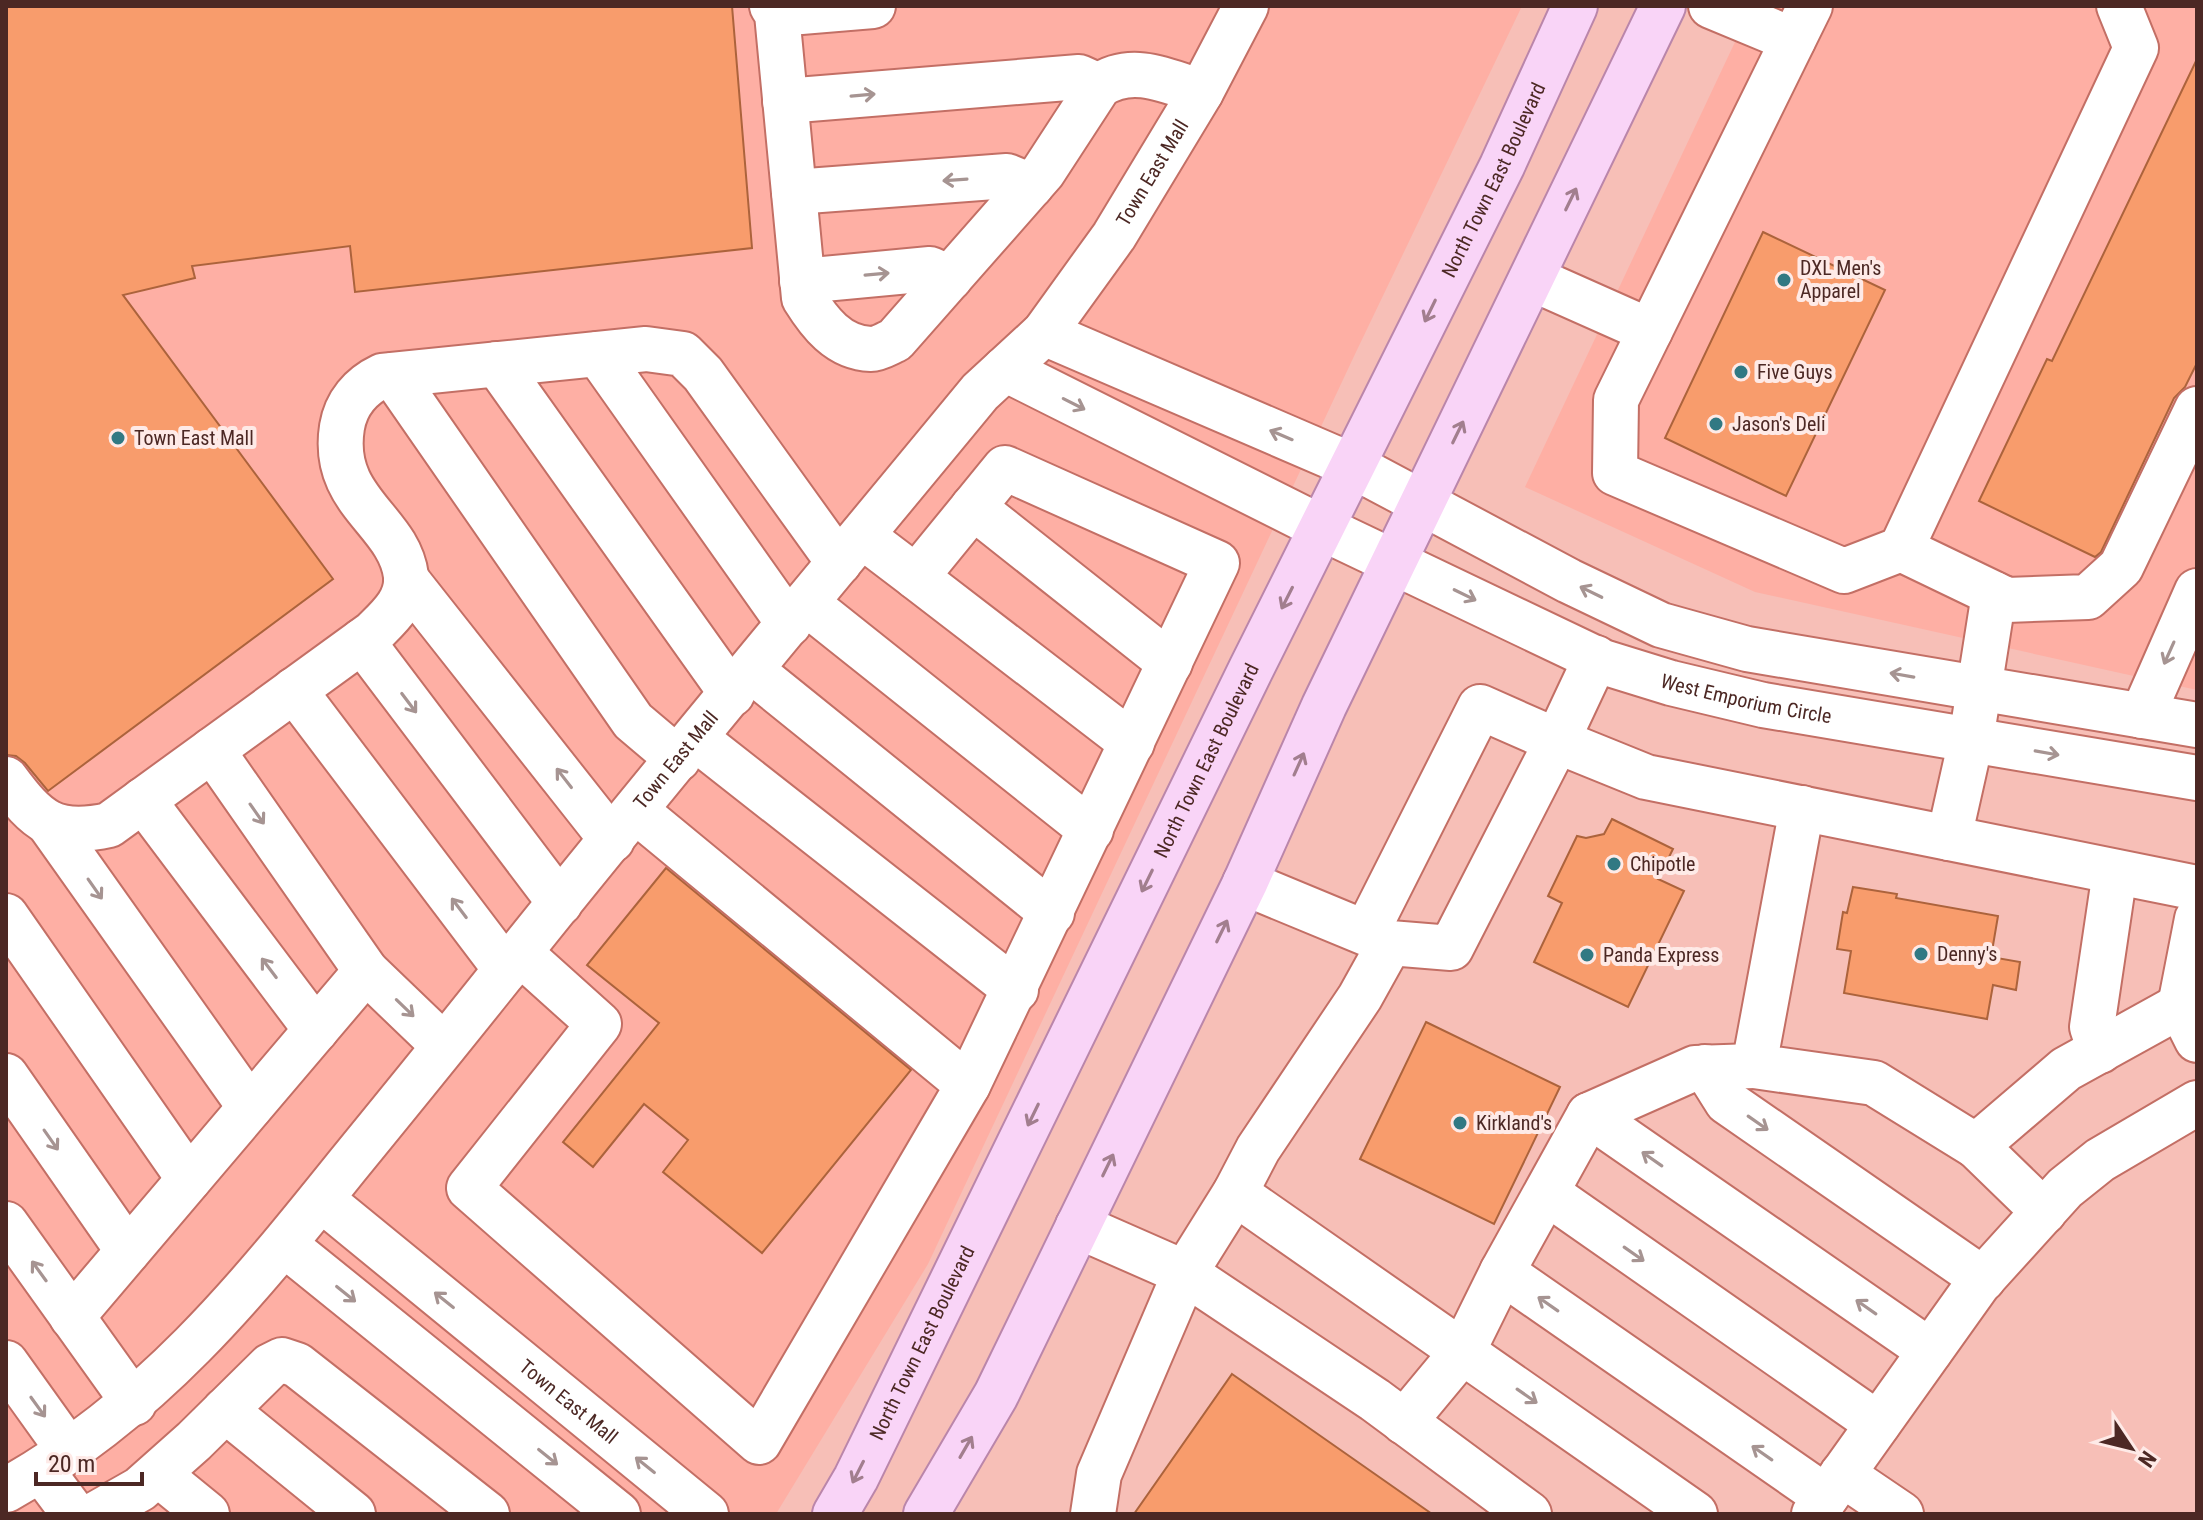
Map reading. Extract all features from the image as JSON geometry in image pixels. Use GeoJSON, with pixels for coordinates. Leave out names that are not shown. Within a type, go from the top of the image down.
{"type":"FeatureCollection","features":[{"type":"Feature","properties":{"kind":"main road","name":"North Town East Boulevard"},"geometry":{"type":"LineString","coordinates":[[835,1514],[856,1478],[1502,166],[1575,6]]}},
{"type":"Feature","properties":{"kind":"main road"},"geometry":{"type":"LineString","coordinates":[[926,1514],[996,1395],[1245,883],[1324,706],[1663,6]]}},
{"type":"Feature","properties":{"kind":"street"},"geometry":{"type":"LineString","coordinates":[[873,6],[774,10],[804,298],[821,325],[848,344],[874,349],[895,340],[1031,186],[1099,86],[1109,79],[1145,74],[1201,92]]}},
{"type":"Feature","properties":{"kind":"street","name":"Town East Mall"},"geometry":{"type":"LineString","coordinates":[[39,1470],[134,1403],[199,1339],[285,1245],[560,903],[980,392],[1044,333],[1114,236],[1201,92],[1246,6]]}},
{"type":"Feature","properties":{"kind":"street"},"geometry":{"type":"LineString","coordinates":[[1711,6],[1802,23],[1616,400],[1615,473],[1844,571],[1901,549],[2136,48],[2119,6]]}},
{"type":"Feature","properties":{"kind":"street"},"geometry":{"type":"LineString","coordinates":[[785,101],[1079,77],[1099,86]]}},
{"type":"Feature","properties":{"kind":"street"},"geometry":{"type":"LineString","coordinates":[[794,192],[1007,176],[1031,186]]}},
{"type":"Feature","properties":{"kind":"street"},"geometry":{"type":"LineString","coordinates":[[802,281],[930,269],[950,278]]}},
{"type":"Feature","properties":{"kind":"street"},"geometry":{"type":"LineString","coordinates":[[1533,279],[1650,331]]}},
{"type":"Feature","properties":{"kind":"street"},"geometry":{"type":"LineString","coordinates":[[1044,333],[1353,466],[1569,581],[1661,625],[1747,649],[2197,725]]}},
{"type":"Feature","properties":{"kind":"street"},"geometry":{"type":"LineString","coordinates":[[968,1085],[624,825],[406,579],[395,547],[348,482],[340,443],[345,410],[366,383],[382,376],[646,349],[683,354],[851,549],[916,577],[1132,743]]}},
{"type":"Feature","properties":{"kind":"street"},"geometry":{"type":"LineString","coordinates":[[598,354],[797,614],[1091,830]]}},
{"type":"Feature","properties":{"kind":"street"},"geometry":{"type":"LineString","coordinates":[[497,364],[741,682],[1052,913]]}},
{"type":"Feature","properties":{"kind":"street","name":"West Emporium Circle"},"geometry":{"type":"LineString","coordinates":[[1005,369],[1322,528],[1596,658],[1671,683],[1763,705],[2197,778]]}},
{"type":"Feature","properties":{"kind":"street"},"geometry":{"type":"LineString","coordinates":[[393,375],[633,721],[687,749],[1016,990]]}},
{"type":"Feature","properties":{"kind":"street"},"geometry":{"type":"LineString","coordinates":[[1901,549],[2007,600],[2088,597],[2121,567],[2197,409]]}},
{"type":"Feature","properties":{"kind":"street"},"geometry":{"type":"LineString","coordinates":[[294,690],[513,961],[599,1024],[469,1188],[759,1442],[968,1085],[1016,990],[1217,563],[1005,468],[916,577]]}},
{"type":"Feature","properties":{"kind":"street"},"geometry":{"type":"LineString","coordinates":[[973,507],[1170,663]]}},
{"type":"Feature","properties":{"kind":"street"},"geometry":{"type":"LineString","coordinates":[[50,825],[88,830],[109,825],[362,641],[397,609],[406,579]]}},
{"type":"Feature","properties":{"kind":"street"},"geometry":{"type":"LineString","coordinates":[[2142,716],[2197,591]]}},
{"type":"Feature","properties":{"kind":"street"},"geometry":{"type":"LineString","coordinates":[[1949,838],[1971,740],[1994,594]]}},
{"type":"Feature","properties":{"kind":"street"},"geometry":{"type":"LineString","coordinates":[[362,641],[560,903]]}},
{"type":"Feature","properties":{"kind":"street"},"geometry":{"type":"LineString","coordinates":[[1245,883],[1378,938],[1451,948],[1596,658]]}},
{"type":"Feature","properties":{"kind":"street"},"geometry":{"type":"LineString","coordinates":[[1093,1514],[1099,1474],[1185,1273],[1235,1193],[1258,1149],[1360,997],[1378,938],[1480,707],[1646,777],[2197,888]]}},
{"type":"Feature","properties":{"kind":"street"},"geometry":{"type":"LineString","coordinates":[[212,750],[366,971],[444,1046]]}},
{"type":"Feature","properties":{"kind":"street"},"geometry":{"type":"LineString","coordinates":[[6,779],[21,800],[50,825],[250,1107]]}},
{"type":"Feature","properties":{"kind":"street"},"geometry":{"type":"LineString","coordinates":[[143,800],[316,1030]]}},
{"type":"Feature","properties":{"kind":"street"},"geometry":{"type":"LineString","coordinates":[[1754,1066],[1802,808]]}},
{"type":"Feature","properties":{"kind":"street"},"geometry":{"type":"LineString","coordinates":[[2100,1051],[2092,1027],[2115,872]]}},
{"type":"Feature","properties":{"kind":"street"},"geometry":{"type":"LineString","coordinates":[[6,916],[189,1179]]}},
{"type":"Feature","properties":{"kind":"street"},"geometry":{"type":"LineString","coordinates":[[1976,1146],[2066,1069],[2100,1051],[2188,1023],[2197,919]]}},
{"type":"Feature","properties":{"kind":"street"},"geometry":{"type":"LineString","coordinates":[[72,1317],[366,971]]}},
{"type":"Feature","properties":{"kind":"street"},"geometry":{"type":"LineString","coordinates":[[1404,1422],[1463,1351],[1502,1272],[1589,1115],[1695,1068],[1754,1066],[1874,1083],[1976,1146],[2044,1212]]}},
{"type":"Feature","properties":{"kind":"street"},"geometry":{"type":"LineString","coordinates":[[1705,1067],[1727,1102],[1983,1279]]}},
{"type":"Feature","properties":{"kind":"street"},"geometry":{"type":"LineString","coordinates":[[6,1076],[128,1251]]}},
{"type":"Feature","properties":{"kind":"street"},"geometry":{"type":"LineString","coordinates":[[1827,1495],[1983,1279],[2065,1188],[2100,1160],[2197,1103]]}},
{"type":"Feature","properties":{"kind":"street"},"geometry":{"type":"LineString","coordinates":[[1589,1115],[1930,1351]]}},
{"type":"Feature","properties":{"kind":"street"},"geometry":{"type":"LineString","coordinates":[[1235,1193],[1695,1514]]}},
{"type":"Feature","properties":{"kind":"street"},"geometry":{"type":"LineString","coordinates":[[1547,1193],[1878,1424]]}},
{"type":"Feature","properties":{"kind":"street","name":"Town East Mall"},"geometry":{"type":"LineString","coordinates":[[321,1199],[706,1514]]}},
{"type":"Feature","properties":{"kind":"street"},"geometry":{"type":"LineString","coordinates":[[6,1224],[134,1403]]}},
{"type":"Feature","properties":{"kind":"street"},"geometry":{"type":"LineString","coordinates":[[1078,1226],[1185,1273],[1404,1422],[1529,1514]]}},
{"type":"Feature","properties":{"kind":"street"},"geometry":{"type":"LineString","coordinates":[[285,1245],[618,1514]]}},
{"type":"Feature","properties":{"kind":"street"},"geometry":{"type":"LineString","coordinates":[[1502,1272],[1827,1495],[1901,1514]]}},
{"type":"Feature","properties":{"kind":"street"},"geometry":{"type":"LineString","coordinates":[[96,1514],[140,1489],[270,1366],[282,1360],[297,1365],[487,1514]]}},
{"type":"Feature","properties":{"kind":"street"},"geometry":{"type":"LineString","coordinates":[[6,1363],[39,1470],[74,1514]]}},
{"type":"Feature","properties":{"kind":"street"},"geometry":{"type":"LineString","coordinates":[[225,1410],[353,1514]]}},
{"type":"Feature","properties":{"kind":"street"},"geometry":{"type":"LineString","coordinates":[[158,1474],[207,1514]]}},
{"type":"Feature","properties":{"kind":"shaded area"},"geometry":{"type":"Polygon","coordinates":[[[6,6],[1522,6],[928,1264],[776,1514],[6,1514],[6,6]]]}},
{"type":"Feature","properties":{"kind":"shaded area"},"geometry":{"type":"Polygon","coordinates":[[[1752,6],[2197,6],[2197,690],[1755,592],[1525,487],[1752,6]]]}},
{"type":"Feature","properties":{"kind":"building","name":"Town East Mall"},"geometry":{"type":"Polygon","coordinates":[[[6,6],[732,6],[752,248],[355,292],[350,246],[192,266],[195,278],[123,295],[333,579],[48,791],[25,763],[16,756],[6,755],[6,6]]]}},
{"type":"Feature","properties":{"kind":"building"},"geometry":{"type":"Polygon","coordinates":[[[2197,59],[2197,363],[2185,387],[2174,398],[2101,552],[2095,557],[1979,501],[2047,359],[2052,361],[2197,59]]]}},
{"type":"Feature","properties":{"kind":"building"},"geometry":{"type":"Polygon","coordinates":[[[1763,232],[1885,290],[1786,496],[1665,438],[1763,232]]]}},
{"type":"Feature","properties":{"kind":"building"},"geometry":{"type":"Polygon","coordinates":[[[1612,819],[1673,849],[1658,879],[1684,891],[1628,1007],[1534,962],[1562,903],[1548,896],[1577,836],[1586,838],[1604,834],[1612,819]]]}},
{"type":"Feature","properties":{"kind":"building"},"geometry":{"type":"Polygon","coordinates":[[[666,868],[911,1070],[762,1253],[663,1172],[688,1140],[644,1104],[593,1167],[563,1142],[659,1023],[587,965],[666,868]]]}},
{"type":"Feature","properties":{"kind":"building","name":"Denny's"},"geometry":{"type":"Polygon","coordinates":[[[1853,887],[1998,916],[1991,957],[2020,962],[2016,990],[1993,985],[1987,1019],[1844,993],[1851,951],[1837,949],[1843,912],[1847,913],[1853,887]]]}},
{"type":"Feature","properties":{"kind":"building","name":"Kirkland's"},"geometry":{"type":"Polygon","coordinates":[[[1426,1022],[1560,1087],[1494,1224],[1360,1159],[1426,1022]]]}},
{"type":"Feature","properties":{"kind":"building"},"geometry":{"type":"Polygon","coordinates":[[[1232,1374],[1432,1514],[1134,1514],[1232,1374]]]}},
{"type":"Feature","properties":{"kind":"place","name":"DXL Men's Apparel"},"geometry":{"type":"Point","coordinates":[1784,280]}},
{"type":"Feature","properties":{"kind":"place","name":"Five Guys"},"geometry":{"type":"Point","coordinates":[1741,372]}},
{"type":"Feature","properties":{"kind":"place","name":"Jason's Deli"},"geometry":{"type":"Point","coordinates":[1716,424]}},
{"type":"Feature","properties":{"kind":"place","name":"Town East Mall"},"geometry":{"type":"Point","coordinates":[118,438]}},
{"type":"Feature","properties":{"kind":"place","name":"Chipotle"},"geometry":{"type":"Point","coordinates":[1614,864]}},
{"type":"Feature","properties":{"kind":"place","name":"Denny's"},"geometry":{"type":"Point","coordinates":[1921,954]}},
{"type":"Feature","properties":{"kind":"place","name":"Panda Express"},"geometry":{"type":"Point","coordinates":[1587,955]}},
{"type":"Feature","properties":{"kind":"place","name":"Kirkland's"},"geometry":{"type":"Point","coordinates":[1460,1123]}}]}
